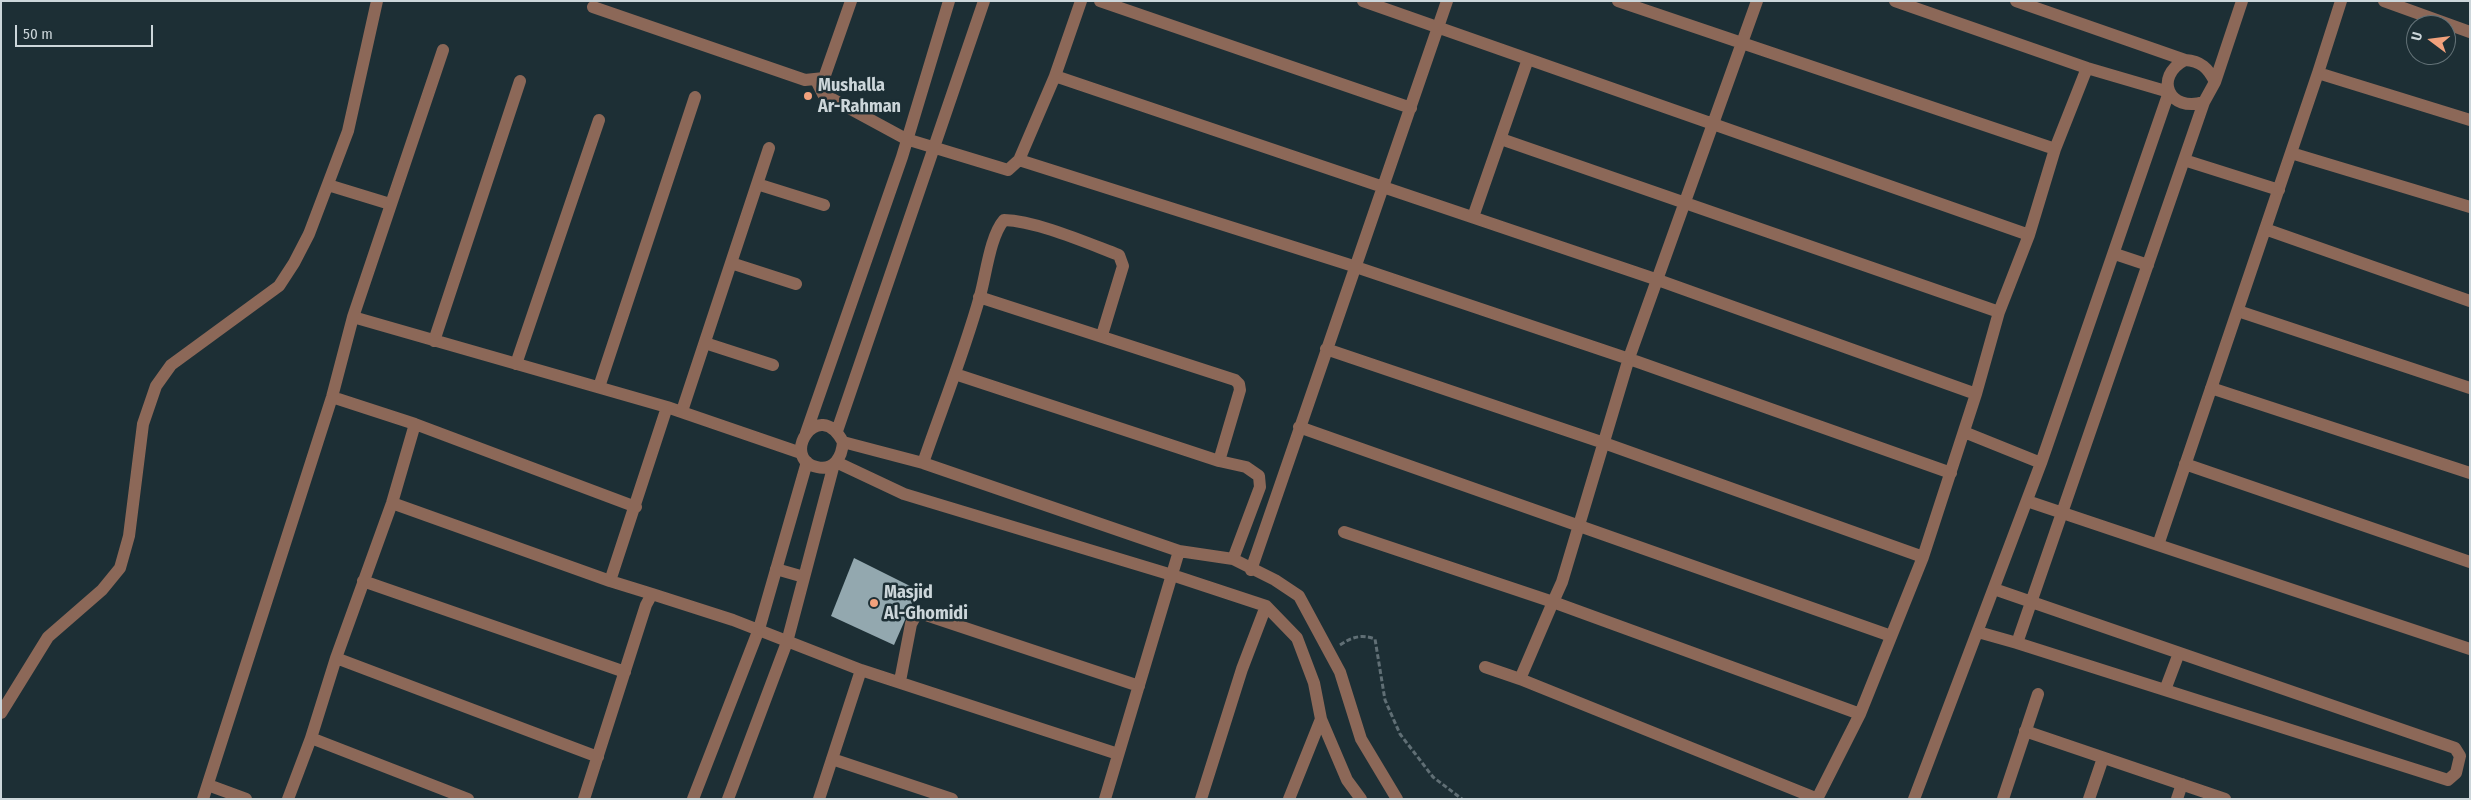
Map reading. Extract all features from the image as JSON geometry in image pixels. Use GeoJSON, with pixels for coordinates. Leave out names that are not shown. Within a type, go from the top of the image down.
{"type":"FeatureCollection","features":[{"type":"Feature","properties":{"kind":"street"},"geometry":{"type":"LineString","coordinates":[[1,713],[48,637],[102,590],[120,568],[129,536],[143,424],[156,386],[171,365],[279,286],[309,234],[348,131],[378,1]]}},
{"type":"Feature","properties":{"kind":"street"},"geometry":{"type":"LineString","coordinates":[[693,799],[759,629],[804,457],[801,442],[806,433],[902,157],[906,138],[949,1]]}},
{"type":"Feature","properties":{"kind":"street"},"geometry":{"type":"LineString","coordinates":[[728,799],[787,642],[835,463],[842,453],[840,436],[984,1]]}},
{"type":"Feature","properties":{"kind":"street"},"geometry":{"type":"LineString","coordinates":[[816,80],[823,94],[906,138],[1008,170],[1019,160],[1055,76],[1082,1]]}},
{"type":"Feature","properties":{"kind":"street"},"geometry":{"type":"LineString","coordinates":[[1100,1],[1411,108]]}},
{"type":"Feature","properties":{"kind":"street"},"geometry":{"type":"LineString","coordinates":[[1363,1],[2030,235]]}},
{"type":"Feature","properties":{"kind":"street"},"geometry":{"type":"LineString","coordinates":[[1251,570],[1269,523],[1299,427],[1447,1]]}},
{"type":"Feature","properties":{"kind":"street"},"geometry":{"type":"LineString","coordinates":[[1618,1],[2055,149]]}},
{"type":"Feature","properties":{"kind":"street"},"geometry":{"type":"LineString","coordinates":[[1520,678],[1562,582],[1629,358],[1686,204],[1712,124],[1743,44],[1757,1]]}},
{"type":"Feature","properties":{"kind":"street"},"geometry":{"type":"LineString","coordinates":[[1895,1],[2087,68],[2169,92],[2180,103],[2187,105],[2204,102]]}},
{"type":"Feature","properties":{"kind":"street"},"geometry":{"type":"LineString","coordinates":[[2016,1],[2185,60],[2200,62],[2206,67],[2215,82]]}},
{"type":"Feature","properties":{"kind":"street"},"geometry":{"type":"LineString","coordinates":[[2017,642],[2204,102],[2215,82],[2242,1]]}},
{"type":"Feature","properties":{"kind":"street"},"geometry":{"type":"LineString","coordinates":[[2158,545],[2342,1]]}},
{"type":"Feature","properties":{"kind":"street"},"geometry":{"type":"LineString","coordinates":[[2384,1],[2470,32]]}},
{"type":"Feature","properties":{"kind":"street"},"geometry":{"type":"LineString","coordinates":[[593,7],[805,80],[816,80],[824,78],[849,2]]}},
{"type":"Feature","properties":{"kind":"street"},"geometry":{"type":"LineString","coordinates":[[203,799],[332,397],[353,317],[443,50]]}},
{"type":"Feature","properties":{"kind":"street"},"geometry":{"type":"LineString","coordinates":[[1473,217],[1528,59]]}},
{"type":"Feature","properties":{"kind":"street"},"geometry":{"type":"LineString","coordinates":[[1914,799],[2027,501],[2115,254],[2169,92],[2167,84],[2172,69],[2185,60]]}},
{"type":"Feature","properties":{"kind":"street"},"geometry":{"type":"LineString","coordinates":[[1485,667],[1520,678],[1817,799],[1860,714],[1922,557],[1976,394],[1999,312],[2030,235],[2055,149],[2087,68]]}},
{"type":"Feature","properties":{"kind":"street"},"geometry":{"type":"LineString","coordinates":[[2318,73],[2470,120]]}},
{"type":"Feature","properties":{"kind":"street"},"geometry":{"type":"LineString","coordinates":[[1055,76],[1658,280],[1976,394]]}},
{"type":"Feature","properties":{"kind":"street"},"geometry":{"type":"LineString","coordinates":[[434,341],[520,81]]}},
{"type":"Feature","properties":{"kind":"street"},"geometry":{"type":"LineString","coordinates":[[599,387],[696,97]]}},
{"type":"Feature","properties":{"kind":"street"},"geometry":{"type":"LineString","coordinates":[[516,364],[599,120]]}},
{"type":"Feature","properties":{"kind":"street"},"geometry":{"type":"LineString","coordinates":[[1501,139],[1999,312]]}},
{"type":"Feature","properties":{"kind":"street"},"geometry":{"type":"LineString","coordinates":[[682,411],[769,148]]}},
{"type":"Feature","properties":{"kind":"street"},"geometry":{"type":"LineString","coordinates":[[2291,153],[2470,207]]}},
{"type":"Feature","properties":{"kind":"street"},"geometry":{"type":"LineString","coordinates":[[1019,160],[1356,267],[1629,358],[1951,473]]}},
{"type":"Feature","properties":{"kind":"street"},"geometry":{"type":"LineString","coordinates":[[2184,160],[2278,190]]}},
{"type":"Feature","properties":{"kind":"street"},"geometry":{"type":"LineString","coordinates":[[328,184],[390,204]]}},
{"type":"Feature","properties":{"kind":"street"},"geometry":{"type":"LineString","coordinates":[[757,184],[824,205]]}},
{"type":"Feature","properties":{"kind":"street"},"geometry":{"type":"LineString","coordinates":[[923,463],[980,297],[995,238],[1004,220],[1020,222],[1053,232],[1119,255],[1123,260],[1102,335]]}},
{"type":"Feature","properties":{"kind":"street"},"geometry":{"type":"LineString","coordinates":[[2265,229],[2470,301]]}},
{"type":"Feature","properties":{"kind":"street"},"geometry":{"type":"LineString","coordinates":[[2115,254],[2148,265]]}},
{"type":"Feature","properties":{"kind":"street"},"geometry":{"type":"LineString","coordinates":[[731,263],[796,284]]}},
{"type":"Feature","properties":{"kind":"street"},"geometry":{"type":"LineString","coordinates":[[980,297],[1102,335],[1141,351],[1235,380],[1239,384],[1240,390],[1219,461]]}},
{"type":"Feature","properties":{"kind":"street"},"geometry":{"type":"LineString","coordinates":[[2238,310],[2470,388]]}},
{"type":"Feature","properties":{"kind":"street"},"geometry":{"type":"LineString","coordinates":[[353,317],[682,411],[804,457],[815,467],[825,468],[835,463]]}},
{"type":"Feature","properties":{"kind":"street"},"geometry":{"type":"LineString","coordinates":[[705,343],[773,365]]}},
{"type":"Feature","properties":{"kind":"street"},"geometry":{"type":"LineString","coordinates":[[1326,349],[1604,443],[1922,557]]}},
{"type":"Feature","properties":{"kind":"street"},"geometry":{"type":"LineString","coordinates":[[955,374],[1219,461],[1246,467],[1259,476],[1261,481],[1233,559]]}},
{"type":"Feature","properties":{"kind":"street"},"geometry":{"type":"LineString","coordinates":[[2211,388],[2470,473]]}},
{"type":"Feature","properties":{"kind":"street"},"geometry":{"type":"LineString","coordinates":[[332,397],[415,424],[636,507]]}},
{"type":"Feature","properties":{"kind":"street"},"geometry":{"type":"LineString","coordinates":[[610,581],[636,507],[667,407]]}},
{"type":"Feature","properties":{"kind":"street"},"geometry":{"type":"LineString","coordinates":[[288,799],[311,738],[363,581],[392,503],[415,424]]}},
{"type":"Feature","properties":{"kind":"street"},"geometry":{"type":"LineString","coordinates":[[806,433],[815,426],[827,425],[840,436],[1180,551],[1233,559],[1251,570],[1275,580],[1299,596],[1340,672],[1361,739],[1397,799]]}},
{"type":"Feature","properties":{"kind":"street"},"geometry":{"type":"LineString","coordinates":[[1299,427],[1579,524],[1891,636]]}},
{"type":"Feature","properties":{"kind":"street"},"geometry":{"type":"LineString","coordinates":[[1964,432],[2041,463]]}},
{"type":"Feature","properties":{"kind":"street"},"geometry":{"type":"LineString","coordinates":[[835,463],[904,494],[1172,575],[1266,606],[1297,638],[1314,683],[1321,719],[1348,780],[1361,799]]}},
{"type":"Feature","properties":{"kind":"street"},"geometry":{"type":"LineString","coordinates":[[2185,464],[2470,562]]}},
{"type":"Feature","properties":{"kind":"street"},"geometry":{"type":"LineString","coordinates":[[2027,501],[2470,649]]}},
{"type":"Feature","properties":{"kind":"street"},"geometry":{"type":"LineString","coordinates":[[392,503],[610,581],[759,629],[787,642],[861,670],[900,681],[1118,754]]}},
{"type":"Feature","properties":{"kind":"street"},"geometry":{"type":"LineString","coordinates":[[1344,532],[1553,602],[1860,714]]}},
{"type":"Feature","properties":{"kind":"street"},"geometry":{"type":"LineString","coordinates":[[1105,799],[1180,551]]}},
{"type":"Feature","properties":{"kind":"street"},"geometry":{"type":"LineString","coordinates":[[776,569],[804,577]]}},
{"type":"Feature","properties":{"kind":"street"},"geometry":{"type":"LineString","coordinates":[[363,581],[625,672]]}},
{"type":"Feature","properties":{"kind":"street"},"geometry":{"type":"LineString","coordinates":[[1978,632],[2017,642],[2448,780],[2456,773],[2460,756],[2455,748],[1994,589]]}},
{"type":"Feature","properties":{"kind":"street"},"geometry":{"type":"LineString","coordinates":[[584,799],[646,604],[652,594]]}},
{"type":"Feature","properties":{"kind":"street"},"geometry":{"type":"LineString","coordinates":[[1201,799],[1242,669],[1266,606]]}},
{"type":"Feature","properties":{"kind":"street"},"geometry":{"type":"LineString","coordinates":[[900,681],[911,624],[916,615],[920,613],[1139,686]]}},
{"type":"Feature","properties":{"kind":"street"},"geometry":{"type":"LineString","coordinates":[[2165,690],[2179,653]]}},
{"type":"Feature","properties":{"kind":"street"},"geometry":{"type":"LineString","coordinates":[[336,658],[598,757]]}},
{"type":"Feature","properties":{"kind":"street"},"geometry":{"type":"LineString","coordinates":[[819,799],[861,670]]}},
{"type":"Feature","properties":{"kind":"street"},"geometry":{"type":"LineString","coordinates":[[2002,799],[2038,694]]}},
{"type":"Feature","properties":{"kind":"street"},"geometry":{"type":"LineString","coordinates":[[1289,799],[1321,719]]}},
{"type":"Feature","properties":{"kind":"street"},"geometry":{"type":"LineString","coordinates":[[2025,731],[2225,799]]}},
{"type":"Feature","properties":{"kind":"street"},"geometry":{"type":"LineString","coordinates":[[311,738],[468,799]]}},
{"type":"Feature","properties":{"kind":"street"},"geometry":{"type":"LineString","coordinates":[[2089,799],[2103,758]]}},
{"type":"Feature","properties":{"kind":"street"},"geometry":{"type":"LineString","coordinates":[[832,759],[952,799]]}},
{"type":"Feature","properties":{"kind":"street"},"geometry":{"type":"LineString","coordinates":[[208,784],[246,799]]}},
{"type":"Feature","properties":{"kind":"street"},"geometry":{"type":"LineString","coordinates":[[2178,799],[2182,784]]}},
{"type":"Feature","properties":{"kind":"street"},"geometry":{"type":"LineString","coordinates":[[1382,799],[1388,785]]}},
{"type":"Feature","properties":{"kind":"path"},"geometry":{"type":"LineString","coordinates":[[1329,652],[1351,638],[1367,636],[1375,639],[1385,700],[1400,734],[1433,777],[1462,799]]}},
{"type":"Feature","properties":{"kind":"building","name":"Masjid Al-Ghomidi"},"geometry":{"type":"Polygon","coordinates":[[[854,558],[918,590],[894,645],[831,616],[854,558]]]}},
{"type":"Feature","properties":{"kind":"place","name":"Mushalla Ar-Rahman"},"geometry":{"type":"Point","coordinates":[808,96]}},
{"type":"Feature","properties":{"kind":"place","name":"Masjid Al-Ghomidi"},"geometry":{"type":"Point","coordinates":[874,603]}}]}
